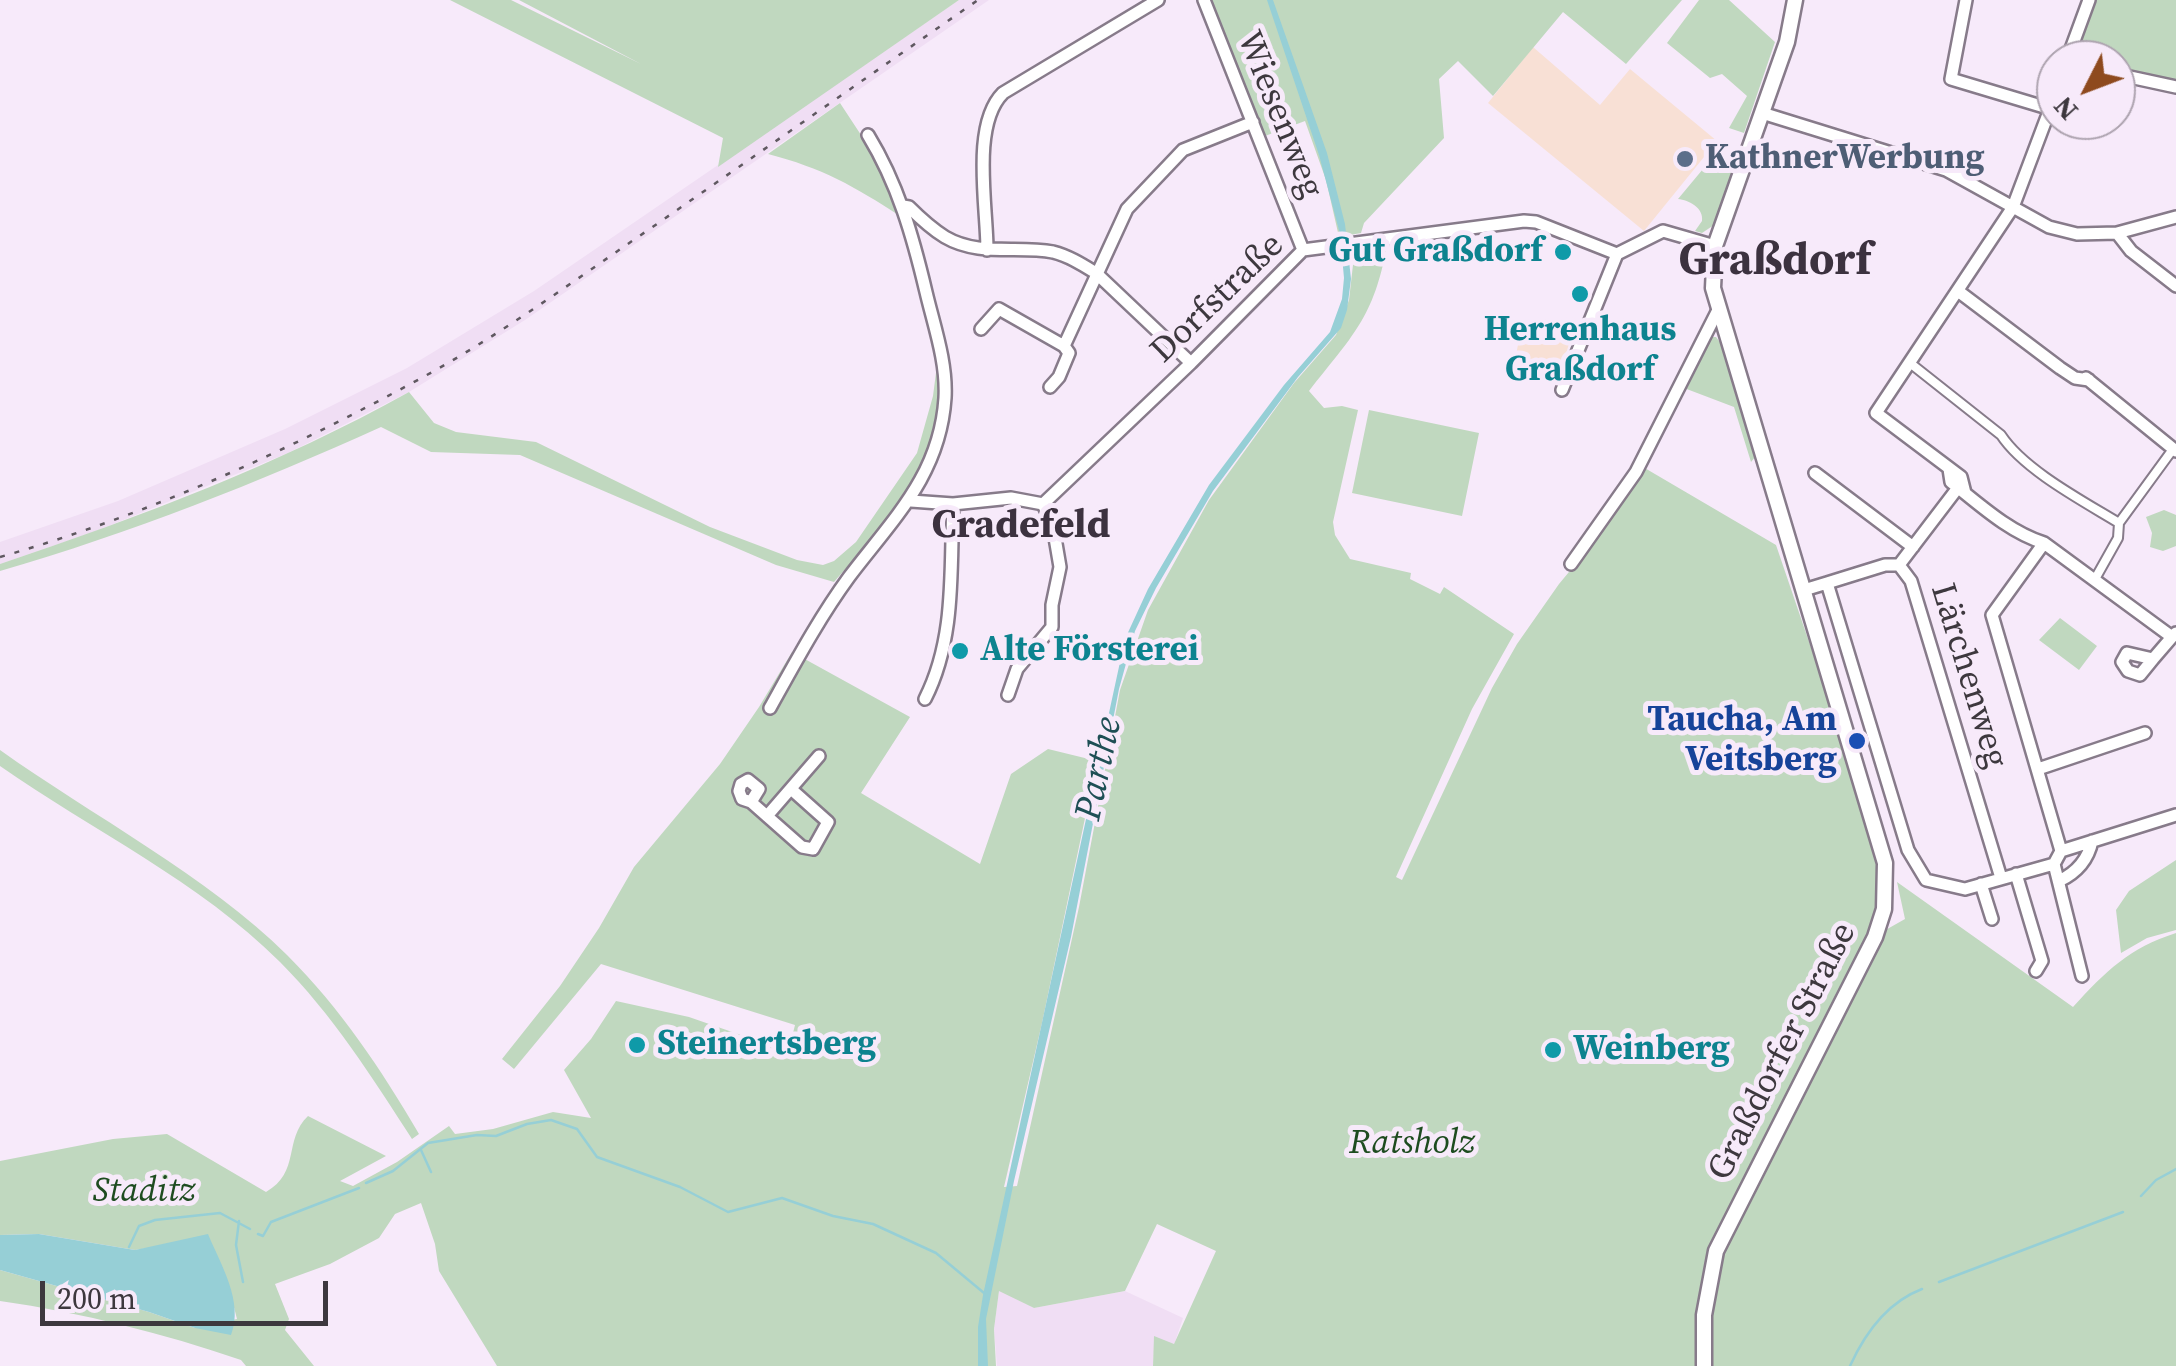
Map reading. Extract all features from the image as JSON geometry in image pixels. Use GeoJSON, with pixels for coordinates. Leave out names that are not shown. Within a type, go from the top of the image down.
{"type":"FeatureCollection","features":[{"type":"Feature","properties":{"kind":"street"},"geometry":{"type":"LineString","coordinates":[[987,250],[984,133],[995,102],[1003,93],[1158,0]]}},
{"type":"Feature","properties":{"kind":"street","name":"Wiesenweg"},"geometry":{"type":"LineString","coordinates":[[1204,0],[1303,250]]}},
{"type":"Feature","properties":{"kind":"street","name":"Graßdorfer Straße"},"geometry":{"type":"LineString","coordinates":[[1704,1366],[1704,1315],[1716,1251],[1876,937],[1884,909],[1886,863],[1713,288],[1714,246],[1787,42],[1795,0]]}},
{"type":"Feature","properties":{"kind":"street"},"geometry":{"type":"LineString","coordinates":[[1966,0],[1951,79],[2036,104]]}},
{"type":"Feature","properties":{"kind":"street"},"geometry":{"type":"LineString","coordinates":[[2077,40],[2089,0]]}},
{"type":"Feature","properties":{"kind":"street"},"geometry":{"type":"LineString","coordinates":[[2136,78],[2176,87]]}},
{"type":"Feature","properties":{"kind":"street"},"geometry":{"type":"LineString","coordinates":[[1762,113],[1946,170],[2049,227],[2077,234],[2116,233],[2176,217]]}},
{"type":"Feature","properties":{"kind":"street"},"geometry":{"type":"LineString","coordinates":[[1064,346],[1127,208],[1163,169],[1195,144],[1253,122]]}},
{"type":"Feature","properties":{"kind":"street"},"geometry":{"type":"LineString","coordinates":[[770,708],[832,602],[910,501],[928,467],[941,424],[945,396],[943,364],[902,206],[890,170],[868,135]]}},
{"type":"Feature","properties":{"kind":"street"},"geometry":{"type":"LineString","coordinates":[[2039,140],[2013,207],[1876,413],[2024,536],[2044,542],[2174,635],[2153,659]]}},
{"type":"Feature","properties":{"kind":"street"},"geometry":{"type":"LineString","coordinates":[[902,206],[909,207],[946,238],[987,250],[1054,252],[1096,273],[1191,363]]}},
{"type":"Feature","properties":{"kind":"street","name":"Dorfstraße"},"geometry":{"type":"LineString","coordinates":[[1043,504],[1303,250],[1536,222],[1617,254]]}},
{"type":"Feature","properties":{"kind":"street"},"geometry":{"type":"LineString","coordinates":[[1562,390],[1617,254],[1663,231],[1714,246]]}},
{"type":"Feature","properties":{"kind":"street"},"geometry":{"type":"LineString","coordinates":[[2116,233],[2131,251],[2176,286]]}},
{"type":"Feature","properties":{"kind":"street"},"geometry":{"type":"LineString","coordinates":[[1958,291],[2060,368],[2079,372],[2175,450],[2120,523],[2118,538],[2095,579]]}},
{"type":"Feature","properties":{"kind":"street"},"geometry":{"type":"LineString","coordinates":[[981,329],[998,309],[1064,346],[1069,353],[1050,387]]}},
{"type":"Feature","properties":{"kind":"street"},"geometry":{"type":"LineString","coordinates":[[1571,564],[1636,472],[1718,310]]}},
{"type":"Feature","properties":{"kind":"street"},"geometry":{"type":"LineString","coordinates":[[1910,363],[2001,435],[2010,449],[2120,523]]}},
{"type":"Feature","properties":{"kind":"street"},"geometry":{"type":"LineString","coordinates":[[1899,565],[1966,464]]}},
{"type":"Feature","properties":{"kind":"street"},"geometry":{"type":"LineString","coordinates":[[1816,473],[1913,547]]}},
{"type":"Feature","properties":{"kind":"street"},"geometry":{"type":"LineString","coordinates":[[910,501],[953,504],[1011,498],[1043,504],[1053,526],[1060,567],[1052,627],[1017,669],[1008,694]]}},
{"type":"Feature","properties":{"kind":"street"},"geometry":{"type":"LineString","coordinates":[[925,699],[948,637],[953,504]]}},
{"type":"Feature","properties":{"kind":"street"},"geometry":{"type":"LineString","coordinates":[[2044,542],[1992,615],[2061,850],[2054,864],[2082,976]]}},
{"type":"Feature","properties":{"kind":"street","name":"Lärchenweg"},"geometry":{"type":"LineString","coordinates":[[1826,584],[1885,565],[1899,565],[1910,580],[2001,878]]}},
{"type":"Feature","properties":{"kind":"street"},"geometry":{"type":"LineString","coordinates":[[1804,590],[1826,584],[1908,850],[1926,880],[1965,889],[2054,864]]}},
{"type":"Feature","properties":{"kind":"street"},"geometry":{"type":"LineString","coordinates":[[2038,769],[2146,734]]}},
{"type":"Feature","properties":{"kind":"street"},"geometry":{"type":"LineString","coordinates":[[768,816],[819,756]]}},
{"type":"Feature","properties":{"kind":"street"},"geometry":{"type":"LineString","coordinates":[[751,802],[802,846],[813,849],[828,822],[791,789]]}},
{"type":"Feature","properties":{"kind":"street"},"geometry":{"type":"LineString","coordinates":[[2061,850],[2176,815]]}},
{"type":"Feature","properties":{"kind":"street"},"geometry":{"type":"LineString","coordinates":[[2058,881],[2073,874],[2090,852],[2092,841]]}},
{"type":"Feature","properties":{"kind":"street"},"geometry":{"type":"LineString","coordinates":[[2016,874],[2042,961],[2036,971]]}},
{"type":"Feature","properties":{"kind":"street"},"geometry":{"type":"LineString","coordinates":[[1981,884],[1992,919]]}},
{"type":"Feature","properties":{"kind":"shaded area"},"geometry":{"type":"Polygon","coordinates":[[[959,0],[989,0],[525,320],[409,392],[288,453],[94,532],[0,564],[0,542],[118,501],[285,429],[407,368],[534,291],[959,0]]]}},
{"type":"Feature","properties":{"kind":"shaded area"},"geometry":{"type":"Polygon","coordinates":[[[1533,47],[1600,105],[1630,69],[1717,141],[1644,231],[1488,103],[1533,47]]]}},
{"type":"Feature","properties":{"kind":"shaded area"},"geometry":{"type":"Polygon","coordinates":[[[1520,334],[1569,344],[1558,379],[1513,371],[1520,334]]]}},
{"type":"Feature","properties":{"kind":"shaded area"},"geometry":{"type":"Polygon","coordinates":[[[999,1290],[1034,1308],[1125,1291],[1183,1318],[1174,1345],[1155,1337],[1153,1366],[997,1366],[994,1329],[999,1290]]]}},
{"type":"Feature","properties":{"kind":"green space"},"geometry":{"type":"Polygon","coordinates":[[[450,0],[511,0],[641,64],[519,0],[959,0],[718,167],[723,138],[450,0]]]}},
{"type":"Feature","properties":{"kind":"green space"},"geometry":{"type":"Polygon","coordinates":[[[1211,0],[1682,0],[1626,64],[1563,12],[1493,96],[1458,61],[1439,79],[1444,138],[1364,223],[1361,233],[1339,237],[1326,180],[1305,121],[1265,136],[1211,0]]]}},
{"type":"Feature","properties":{"kind":"green space"},"geometry":{"type":"Polygon","coordinates":[[[1699,0],[1729,0],[1775,42],[1744,133],[1729,128],[1747,96],[1722,74],[1710,78],[1667,43],[1699,0]]]}},
{"type":"Feature","properties":{"kind":"green space"},"geometry":{"type":"Polygon","coordinates":[[[2094,0],[2176,0],[2176,81],[2136,73],[2136,40],[2081,40],[2094,0]]]}},
{"type":"Feature","properties":{"kind":"green space"},"geometry":{"type":"Polygon","coordinates":[[[840,103],[886,173],[900,216],[837,179],[768,154],[840,103]]]}},
{"type":"Feature","properties":{"kind":"green space"},"geometry":{"type":"Polygon","coordinates":[[[1708,163],[1732,171],[1714,225],[1702,233],[1695,231],[1702,221],[1698,209],[1678,199],[1708,163]]]}},
{"type":"Feature","properties":{"kind":"green space"},"geometry":{"type":"Polygon","coordinates":[[[1387,245],[1368,309],[1309,391],[1324,408],[1342,406],[1358,410],[1333,522],[1335,535],[1350,559],[1411,573],[1410,579],[1440,594],[1444,587],[1514,634],[1472,709],[1396,877],[1402,880],[1492,688],[1517,644],[1603,531],[1643,467],[1776,545],[1854,774],[1877,850],[1881,887],[1873,931],[1789,1105],[1797,1109],[1882,932],[1905,919],[1897,882],[2073,1007],[2119,962],[2176,933],[2176,1366],[1153,1366],[1154,1336],[1174,1344],[1216,1251],[1157,1224],[1125,1291],[1034,1308],[999,1291],[994,1329],[996,1366],[497,1366],[439,1271],[435,1244],[421,1203],[395,1214],[379,1238],[330,1264],[275,1284],[289,1319],[285,1330],[314,1366],[246,1366],[241,1360],[152,1333],[0,1301],[0,1270],[195,1328],[237,1319],[228,1284],[168,1245],[135,1250],[39,1234],[0,1235],[0,1161],[113,1139],[167,1134],[266,1192],[284,1175],[300,1125],[308,1116],[386,1156],[340,1181],[353,1186],[449,1126],[455,1134],[493,1129],[553,1112],[591,1118],[564,1070],[616,1001],[689,1017],[761,1042],[792,1037],[795,1025],[601,964],[514,1069],[502,1059],[560,986],[634,867],[720,764],[792,652],[910,717],[861,793],[980,864],[1011,774],[1048,749],[1097,761],[1004,1187],[1017,1186],[1079,907],[1120,690],[1148,610],[1209,500],[1294,383],[1336,335],[1349,300],[1354,256],[1365,246],[1387,245]]]}},
{"type":"Feature","properties":{"kind":"green space"},"geometry":{"type":"Polygon","coordinates":[[[1709,337],[1716,337],[1722,345],[1756,456],[1751,462],[1734,407],[1684,388],[1709,337]]]}},
{"type":"Feature","properties":{"kind":"green space"},"geometry":{"type":"Polygon","coordinates":[[[938,357],[941,404],[925,459],[900,503],[834,582],[776,565],[520,455],[431,452],[381,427],[193,506],[0,571],[0,564],[260,466],[409,392],[434,423],[456,432],[536,442],[710,527],[797,560],[823,565],[834,561],[856,542],[917,453],[933,396],[938,357]]]}},
{"type":"Feature","properties":{"kind":"green space"},"geometry":{"type":"Polygon","coordinates":[[[1369,410],[1479,433],[1462,516],[1352,493],[1369,410]]]}},
{"type":"Feature","properties":{"kind":"green space"},"geometry":{"type":"Polygon","coordinates":[[[2164,510],[2176,515],[2176,546],[2163,551],[2150,547],[2152,533],[2146,517],[2164,510]]]}},
{"type":"Feature","properties":{"kind":"green space"},"geometry":{"type":"Polygon","coordinates":[[[2060,618],[2097,646],[2079,670],[2039,640],[2060,618]]]}},
{"type":"Feature","properties":{"kind":"green space"},"geometry":{"type":"Polygon","coordinates":[[[0,750],[186,873],[256,926],[307,976],[342,1018],[419,1134],[412,1139],[317,1003],[249,933],[180,882],[0,766],[0,750]]]}},
{"type":"Feature","properties":{"kind":"green space"},"geometry":{"type":"Polygon","coordinates":[[[2176,860],[2176,930],[2147,938],[2121,953],[2116,910],[2129,891],[2176,860]]]}},
{"type":"Feature","properties":{"kind":"water","name":"Parthe"},"geometry":{"type":"Polygon","coordinates":[[[1267,0],[1273,0],[1327,153],[1345,224],[1351,279],[1347,310],[1341,328],[1298,377],[1213,491],[1135,631],[1119,689],[1071,937],[986,1319],[988,1366],[978,1366],[983,1295],[1125,639],[1148,589],[1209,485],[1284,385],[1330,332],[1342,299],[1340,234],[1319,155],[1267,0]]]}},
{"type":"Feature","properties":{"kind":"water"},"geometry":{"type":"Polygon","coordinates":[[[39,1234],[135,1250],[208,1234],[233,1297],[231,1335],[195,1328],[0,1270],[0,1235],[39,1234]]]}},
{"type":"Feature","properties":{"kind":"waterway"},"geometry":{"type":"LineString","coordinates":[[366,1183],[393,1171],[428,1143],[496,1136],[551,1120],[577,1129],[597,1157],[680,1187],[728,1212],[782,1198],[833,1216],[873,1224],[936,1253],[984,1293]]}},
{"type":"Feature","properties":{"kind":"waterway"},"geometry":{"type":"LineString","coordinates":[[421,1150],[431,1172]]}},
{"type":"Feature","properties":{"kind":"waterway"},"geometry":{"type":"LineString","coordinates":[[2141,1196],[2156,1180],[2176,1169]]}},
{"type":"Feature","properties":{"kind":"waterway"},"geometry":{"type":"LineString","coordinates":[[258,1234],[263,1236],[271,1222],[359,1188]]}},
{"type":"Feature","properties":{"kind":"waterway"},"geometry":{"type":"LineString","coordinates":[[1939,1282],[2123,1212]]}},
{"type":"Feature","properties":{"kind":"waterway"},"geometry":{"type":"LineString","coordinates":[[129,1247],[139,1226],[155,1220],[220,1213],[250,1229]]}},
{"type":"Feature","properties":{"kind":"waterway"},"geometry":{"type":"LineString","coordinates":[[239,1221],[236,1245],[243,1282]]}},
{"type":"Feature","properties":{"kind":"waterway"},"geometry":{"type":"LineString","coordinates":[[1850,1366],[1879,1320],[1922,1289]]}},
{"type":"Feature","properties":{"kind":"railway"},"geometry":{"type":"LineString","coordinates":[[0,557],[164,501],[322,430],[425,376],[541,304],[978,0]]}},
{"type":"Feature","properties":{"kind":"place","name":"KathnerWerbung"},"geometry":{"type":"Point","coordinates":[1685,159]}},
{"type":"Feature","properties":{"kind":"place","name":"Gut Graßdorf"},"geometry":{"type":"Point","coordinates":[1563,252]}},
{"type":"Feature","properties":{"kind":"place","name":"Herrenhaus Graßdorf"},"geometry":{"type":"Point","coordinates":[1580,294]}},
{"type":"Feature","properties":{"kind":"place","name":"Alte Försterei"},"geometry":{"type":"Point","coordinates":[960,651]}},
{"type":"Feature","properties":{"kind":"place","name":"Taucha, Am Veitsberg"},"geometry":{"type":"Point","coordinates":[1857,741]}},
{"type":"Feature","properties":{"kind":"place","name":"Steinertsberg"},"geometry":{"type":"Point","coordinates":[637,1045]}},
{"type":"Feature","properties":{"kind":"place","name":"Weinberg"},"geometry":{"type":"Point","coordinates":[1553,1050]}},
{"type":"Feature","properties":{"kind":"district","name":"Graßdorf"},"geometry":{"type":"Point","coordinates":[1775,262]}},
{"type":"Feature","properties":{"kind":"district","name":"Cradefeld"},"geometry":{"type":"Point","coordinates":[1021,527]}},
{"type":"Feature","properties":{"kind":"park label","name":"Ratsholz"},"geometry":{"type":"Point","coordinates":[1412,1144]}},
{"type":"Feature","properties":{"kind":"park label","name":"Staditz"},"geometry":{"type":"Point","coordinates":[144,1192]}}]}
